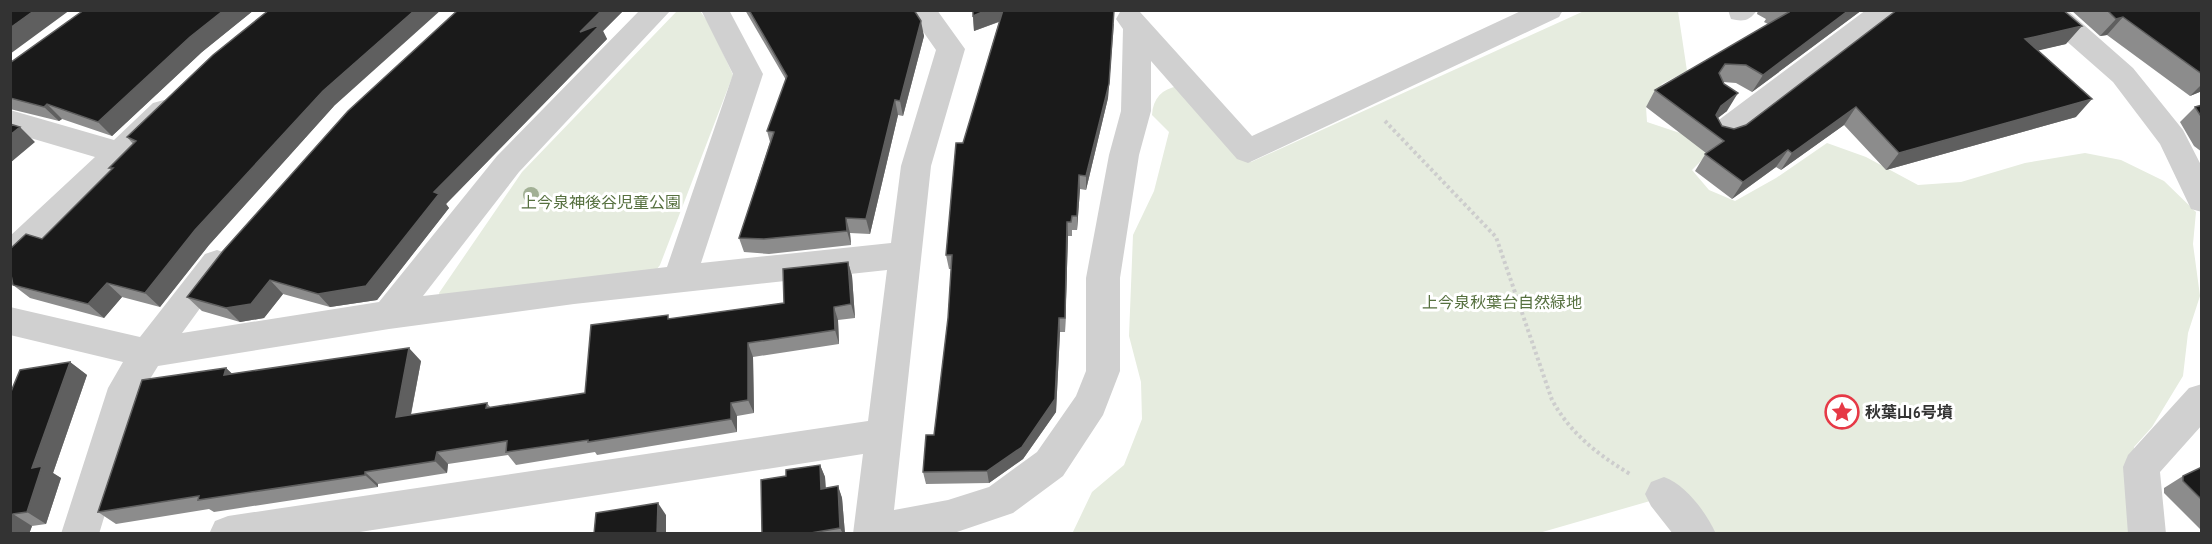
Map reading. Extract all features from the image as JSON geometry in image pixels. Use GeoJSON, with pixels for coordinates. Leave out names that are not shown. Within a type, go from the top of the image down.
{"type":"FeatureCollection","features":[{"type":"Feature","properties":{"kind":"street"},"geometry":{"type":"LineString","coordinates":[[389,315],[508,164],[657,10]]}},
{"type":"Feature","properties":{"kind":"street"},"geometry":{"type":"LineString","coordinates":[[679,279],[748,74],[716,10]]}},
{"type":"Feature","properties":{"kind":"street"},"geometry":{"type":"LineString","coordinates":[[922,10],[951,49],[916,166],[873,533],[948,517],[1000,501],[1050,464],[1090,404],[1103,371],[1103,278],[1124,155],[1136,111],[1130,19]]}},
{"type":"Feature","properties":{"kind":"street"},"geometry":{"type":"LineString","coordinates":[[1130,19],[1248,151],[1549,10]]}},
{"type":"Feature","properties":{"kind":"street"},"geometry":{"type":"LineString","coordinates":[[1724,133],[1886,10]]}},
{"type":"Feature","properties":{"kind":"street"},"geometry":{"type":"LineString","coordinates":[[2049,10],[2122,75],[2172,138],[2202,200]]}},
{"type":"Feature","properties":{"kind":"street"},"geometry":{"type":"LineString","coordinates":[[1726,92],[1754,111]]}},
{"type":"Feature","properties":{"kind":"street"},"geometry":{"type":"LineString","coordinates":[[10,256],[180,95]]}},
{"type":"Feature","properties":{"kind":"street"},"geometry":{"type":"LineString","coordinates":[[10,121],[120,153]]}},
{"type":"Feature","properties":{"kind":"street"},"geometry":{"type":"LineString","coordinates":[[80,534],[126,388],[147,353],[238,238]]}},
{"type":"Feature","properties":{"kind":"street"},"geometry":{"type":"LineString","coordinates":[[10,321],[147,353],[389,315],[679,279],[904,255]]}},
{"type":"Feature","properties":{"kind":"street"},"geometry":{"type":"LineString","coordinates":[[2147,534],[2141,467],[2202,399]]}},
{"type":"Feature","properties":{"kind":"street"},"geometry":{"type":"LineString","coordinates":[[228,534],[884,435]]}},
{"type":"Feature","properties":{"kind":"street"},"geometry":{"type":"LineString","coordinates":[[1664,494],[1697,534]]}},
{"type":"Feature","properties":{"kind":"path"},"geometry":{"type":"LineString","coordinates":[[1362,96],[1496,237],[1552,400],[1563,422],[1595,453],[1664,494]]}},
{"type":"Feature","properties":{"kind":"green space","name":"上今泉神後谷児童公園"},"geometry":{"type":"Polygon","coordinates":[[[677,11],[700,11],[710,25],[733,75],[660,265],[654,273],[442,302],[439,293],[522,172],[677,11]]]}},
{"type":"Feature","properties":{"kind":"green space","name":"上今泉秋葉台自然緑地"},"geometry":{"type":"Polygon","coordinates":[[[1584,11],[1678,11],[1687,71],[1662,84],[1646,107],[1647,122],[1686,135],[1710,152],[1692,170],[1709,190],[1735,201],[1776,178],[1827,143],[1866,157],[1918,185],[1961,182],[2025,163],[2085,153],[2121,160],[2164,181],[2196,212],[2193,244],[2200,296],[2188,333],[2183,376],[2152,427],[2134,447],[2131,505],[2136,533],[1712,533],[1657,499],[1539,533],[1072,534],[1092,492],[1124,465],[1142,419],[1141,382],[1129,336],[1133,235],[1154,191],[1169,132],[1152,115],[1159,95],[1167,89],[1178,86],[1251,162],[1584,11]]]}},
{"type":"Feature","properties":{"kind":"building"},"geometry":{"type":"Polygon","coordinates":[[[10,10],[35,10],[10,28],[10,10]]]}},
{"type":"Feature","properties":{"kind":"building"},"geometry":{"type":"Polygon","coordinates":[[[84,10],[224,10],[190,37],[98,122],[47,104],[44,107],[10,98],[10,63],[84,10]]]}},
{"type":"Feature","properties":{"kind":"building"},"geometry":{"type":"Polygon","coordinates":[[[269,10],[415,10],[323,91],[195,230],[145,293],[107,283],[88,304],[13,285],[10,249],[26,234],[42,239],[113,168],[109,168],[136,141],[127,137],[213,55],[269,10]]]}},
{"type":"Feature","properties":{"kind":"building"},"geometry":{"type":"Polygon","coordinates":[[[458,10],[602,10],[580,32],[601,24],[434,192],[439,194],[366,286],[318,294],[270,280],[251,304],[226,308],[187,297],[223,251],[348,111],[458,10]]]}},
{"type":"Feature","properties":{"kind":"building"},"geometry":{"type":"Polygon","coordinates":[[[749,10],[914,10],[921,21],[900,101],[895,100],[866,219],[846,218],[847,231],[764,239],[739,238],[774,132],[767,131],[787,76],[749,10]]]}},
{"type":"Feature","properties":{"kind":"building"},"geometry":{"type":"Polygon","coordinates":[[[973,10],[987,10],[973,16],[973,10]]]}},
{"type":"Feature","properties":{"kind":"building"},"geometry":{"type":"Polygon","coordinates":[[[1003,10],[1114,10],[1109,84],[1086,176],[1079,175],[1077,216],[1072,216],[1071,222],[1067,222],[1065,318],[1059,318],[1055,399],[1022,447],[987,471],[923,472],[926,435],[934,435],[948,318],[952,255],[946,255],[956,143],[963,143],[1003,10]]]}},
{"type":"Feature","properties":{"kind":"building"},"geometry":{"type":"Polygon","coordinates":[[[1787,10],[1849,10],[1763,75],[1746,65],[1725,64],[1719,73],[1724,84],[1738,93],[1721,106],[1716,115],[1722,126],[1734,129],[1746,125],[1897,10],[2063,10],[2082,26],[2025,39],[2092,99],[1899,153],[1856,107],[1792,153],[1788,150],[1743,182],[1705,154],[1724,141],[1655,90],[1789,12],[1787,10]]]}},
{"type":"Feature","properties":{"kind":"building"},"geometry":{"type":"Polygon","coordinates":[[[2107,10],[2202,10],[2202,74],[2123,17],[2116,19],[2107,10]]]}},
{"type":"Feature","properties":{"kind":"building"},"geometry":{"type":"Polygon","coordinates":[[[2202,105],[2202,118],[2195,107],[2202,105]]]}},
{"type":"Feature","properties":{"kind":"building"},"geometry":{"type":"Polygon","coordinates":[[[10,124],[20,127],[10,135],[10,124]]]}},
{"type":"Feature","properties":{"kind":"building"},"geometry":{"type":"Polygon","coordinates":[[[848,262],[851,304],[834,307],[835,330],[748,343],[748,400],[731,403],[731,419],[588,442],[588,440],[506,452],[507,441],[437,452],[435,461],[365,472],[365,475],[198,500],[199,496],[98,512],[142,380],[226,368],[224,375],[409,348],[396,417],[487,403],[486,408],[585,393],[591,325],[668,315],[668,319],[784,303],[783,269],[848,262]]]}},
{"type":"Feature","properties":{"kind":"building"},"geometry":{"type":"Polygon","coordinates":[[[70,362],[32,468],[42,466],[27,512],[13,514],[10,520],[10,394],[20,370],[70,362]]]}},
{"type":"Feature","properties":{"kind":"building"},"geometry":{"type":"Polygon","coordinates":[[[820,465],[821,489],[838,486],[840,528],[805,534],[762,534],[761,480],[786,476],[786,470],[820,465]]]}},
{"type":"Feature","properties":{"kind":"building"},"geometry":{"type":"Polygon","coordinates":[[[2202,467],[2202,500],[2183,481],[2183,476],[2202,467]]]}},
{"type":"Feature","properties":{"kind":"building"},"geometry":{"type":"Polygon","coordinates":[[[658,503],[657,534],[594,534],[596,513],[658,503]]]}},
{"type":"Feature","properties":{"kind":"place","name":"秋葉山6号墳"},"geometry":{"type":"Point","coordinates":[1842,412]}}]}
